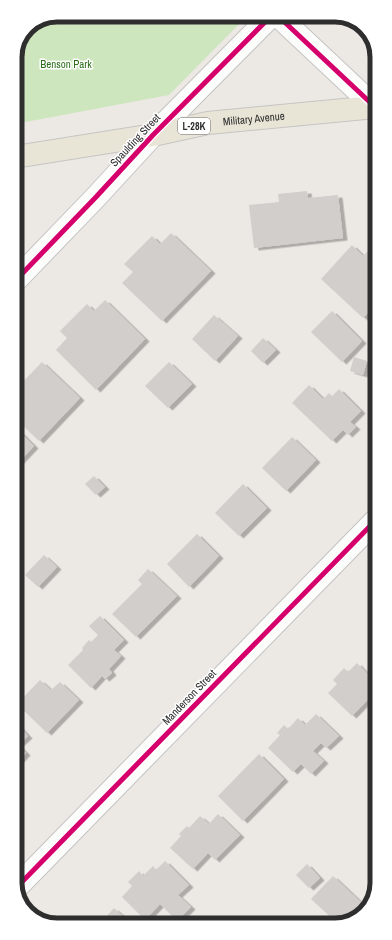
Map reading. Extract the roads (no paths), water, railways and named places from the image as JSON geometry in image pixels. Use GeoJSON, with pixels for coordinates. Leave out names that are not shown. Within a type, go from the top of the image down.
{"type":"FeatureCollection","features":[{"type":"Feature","properties":{"kind":"main road","name":"Military Avenue"},"geometry":{"type":"LineString","coordinates":[[22,156],[153,134],[208,123],[370,107]]}},
{"type":"Feature","properties":{"kind":"street","name":"Spaulding Street"},"geometry":{"type":"LineString","coordinates":[[22,274],[96,197],[153,134],[265,22]]}},
{"type":"Feature","properties":{"kind":"street"},"geometry":{"type":"LineString","coordinates":[[284,22],[370,102]]}},
{"type":"Feature","properties":{"kind":"street","name":"Manderson Street"},"geometry":{"type":"LineString","coordinates":[[22,882],[370,526]]}},
{"type":"Feature","properties":{"kind":"park label","name":"Benson Park"},"geometry":{"type":"Point","coordinates":[66,64]}}]}
